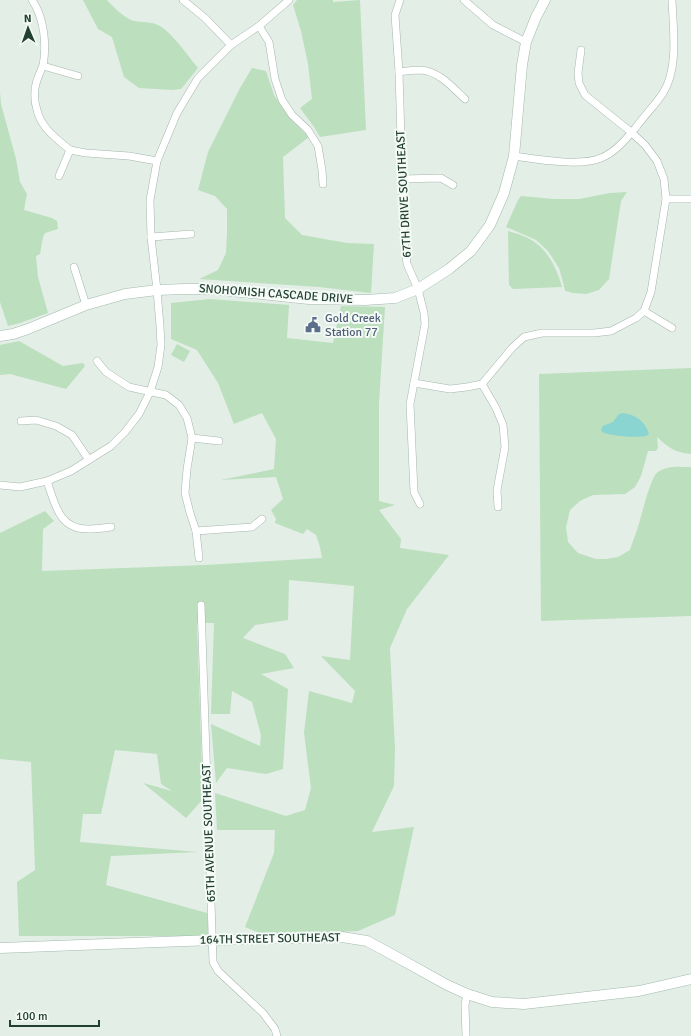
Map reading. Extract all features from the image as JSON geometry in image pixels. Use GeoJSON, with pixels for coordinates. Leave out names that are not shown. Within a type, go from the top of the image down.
{"type":"FeatureCollection","features":[{"type":"Feature","properties":{"kind":"street"},"geometry":{"type":"LineString","coordinates":[[32,0],[37,8],[44,31],[45,46],[43,66],[37,80],[35,94],[37,111],[43,124],[54,137],[70,150],[86,153],[129,156],[157,161]]}},
{"type":"Feature","properties":{"kind":"street"},"geometry":{"type":"LineString","coordinates":[[183,0],[205,18],[231,46]]}},
{"type":"Feature","properties":{"kind":"street"},"geometry":{"type":"LineString","coordinates":[[0,485],[20,487],[47,481],[71,471],[111,446],[125,432],[139,414],[150,392],[158,367],[161,345],[151,237],[150,200],[157,161],[177,113],[198,78],[231,46],[259,26],[289,0]]}},
{"type":"Feature","properties":{"kind":"street","name":"67TH DRIVE SOUTHEAST"},"geometry":{"type":"LineString","coordinates":[[400,0],[395,15],[399,72],[404,240],[407,264],[418,289],[425,324],[410,404],[414,492],[420,504]]}},
{"type":"Feature","properties":{"kind":"street"},"geometry":{"type":"LineString","coordinates":[[464,0],[493,25],[526,42]]}},
{"type":"Feature","properties":{"kind":"street","name":"SNOHOMISH CASCADE DRIVE"},"geometry":{"type":"LineString","coordinates":[[0,336],[13,334],[86,305],[126,294],[157,290],[212,289],[310,299],[365,300],[395,298],[418,289],[449,269],[471,250],[490,225],[504,193],[514,156],[522,65],[526,42],[545,0]]}},
{"type":"Feature","properties":{"kind":"street"},"geometry":{"type":"LineString","coordinates":[[514,156],[540,160],[584,162],[601,158],[617,149],[664,92],[671,74],[674,56],[672,0]]}},
{"type":"Feature","properties":{"kind":"street"},"geometry":{"type":"LineString","coordinates":[[259,26],[269,42],[275,79],[282,100],[292,115],[308,130],[318,146],[323,184]]}},
{"type":"Feature","properties":{"kind":"street"},"geometry":{"type":"LineString","coordinates":[[414,383],[450,389],[482,384],[512,348],[524,337],[542,333],[594,333],[611,331],[636,318],[644,311],[651,292],[666,200],[664,179],[657,161],[645,145],[585,95],[579,83],[578,73],[581,50]]}},
{"type":"Feature","properties":{"kind":"street"},"geometry":{"type":"LineString","coordinates":[[43,66],[78,76]]}},
{"type":"Feature","properties":{"kind":"street"},"geometry":{"type":"LineString","coordinates":[[399,72],[421,70],[432,73],[441,77],[465,99]]}},
{"type":"Feature","properties":{"kind":"street"},"geometry":{"type":"LineString","coordinates":[[59,176],[70,150]]}},
{"type":"Feature","properties":{"kind":"street"},"geometry":{"type":"LineString","coordinates":[[402,179],[441,178],[453,185]]}},
{"type":"Feature","properties":{"kind":"street"},"geometry":{"type":"LineString","coordinates":[[666,200],[691,199]]}},
{"type":"Feature","properties":{"kind":"street"},"geometry":{"type":"LineString","coordinates":[[151,237],[191,234]]}},
{"type":"Feature","properties":{"kind":"street"},"geometry":{"type":"LineString","coordinates":[[74,267],[86,305]]}},
{"type":"Feature","properties":{"kind":"street"},"geometry":{"type":"LineString","coordinates":[[644,311],[672,328]]}},
{"type":"Feature","properties":{"kind":"street"},"geometry":{"type":"LineString","coordinates":[[97,361],[106,372],[129,387],[166,395],[179,405],[188,418],[192,438],[185,493],[196,531],[199,558]]}},
{"type":"Feature","properties":{"kind":"street"},"geometry":{"type":"LineString","coordinates":[[482,384],[496,408],[503,425],[505,448],[497,490],[498,507]]}},
{"type":"Feature","properties":{"kind":"street"},"geometry":{"type":"LineString","coordinates":[[21,421],[36,420],[56,426],[72,434],[89,460]]}},
{"type":"Feature","properties":{"kind":"street"},"geometry":{"type":"LineString","coordinates":[[192,438],[219,440]]}},
{"type":"Feature","properties":{"kind":"street"},"geometry":{"type":"LineString","coordinates":[[47,481],[56,508],[62,518],[71,526],[88,529],[111,527]]}},
{"type":"Feature","properties":{"kind":"street"},"geometry":{"type":"LineString","coordinates":[[196,531],[252,527],[262,519]]}},
{"type":"Feature","properties":{"kind":"street","name":"65TH AVENUE SOUTHEAST"},"geometry":{"type":"LineString","coordinates":[[201,605],[213,962],[218,971],[263,1013],[274,1028],[277,1036]]}},
{"type":"Feature","properties":{"kind":"street","name":"164TH STREET SOUTHEAST"},"geometry":{"type":"LineString","coordinates":[[0,948],[342,937],[367,942],[446,985],[467,994],[492,1002],[524,1004],[639,991],[691,979]]}},
{"type":"Feature","properties":{"kind":"street"},"geometry":{"type":"LineString","coordinates":[[466,1036],[465,1006],[467,994]]}},
{"type":"Feature","properties":{"kind":"green space"},"geometry":{"type":"Polygon","coordinates":[[[83,0],[107,0],[118,11],[131,20],[158,25],[168,32],[198,68],[181,89],[139,88],[124,77],[112,37],[98,29],[83,0]]]}},
{"type":"Feature","properties":{"kind":"green space"},"geometry":{"type":"Polygon","coordinates":[[[297,0],[333,0],[333,2],[360,0],[366,130],[320,137],[300,108],[312,99],[308,64],[301,31],[293,5],[297,0]]]}},
{"type":"Feature","properties":{"kind":"green space"},"geometry":{"type":"Polygon","coordinates":[[[252,68],[266,71],[274,95],[291,120],[309,137],[283,157],[285,218],[302,235],[347,243],[374,244],[371,293],[319,287],[199,279],[218,270],[226,253],[227,209],[215,196],[198,190],[208,152],[240,88],[252,68]]]}},
{"type":"Feature","properties":{"kind":"green space"},"geometry":{"type":"Polygon","coordinates":[[[0,92],[1,104],[16,159],[20,182],[27,194],[24,210],[52,218],[57,221],[58,229],[45,233],[40,254],[36,256],[38,277],[48,313],[8,326],[0,302],[0,92]]]}},
{"type":"Feature","properties":{"kind":"green space"},"geometry":{"type":"Polygon","coordinates":[[[627,192],[621,201],[609,279],[599,290],[586,294],[565,291],[559,268],[548,251],[536,240],[506,227],[521,196],[554,199],[579,199],[610,193],[627,192]]]}},
{"type":"Feature","properties":{"kind":"green space"},"geometry":{"type":"Polygon","coordinates":[[[508,231],[527,238],[542,248],[553,264],[562,287],[513,289],[509,285],[508,231]]]}},
{"type":"Feature","properties":{"kind":"green space"},"geometry":{"type":"Polygon","coordinates":[[[210,299],[289,305],[287,338],[333,343],[341,306],[385,307],[379,403],[379,501],[395,505],[379,510],[401,539],[400,548],[449,555],[407,609],[390,648],[395,749],[394,786],[372,832],[414,827],[395,915],[358,931],[264,935],[245,927],[274,853],[275,830],[217,830],[215,793],[286,816],[305,810],[311,788],[304,733],[309,691],[352,703],[355,691],[321,656],[350,660],[354,586],[289,580],[288,620],[255,625],[243,638],[285,654],[294,668],[261,674],[288,689],[283,769],[266,774],[227,768],[216,783],[211,724],[260,746],[261,735],[252,702],[232,691],[230,714],[211,714],[214,623],[197,623],[203,799],[186,818],[143,783],[172,791],[161,784],[157,754],[115,750],[101,814],[83,814],[80,842],[198,852],[111,856],[106,885],[207,913],[209,936],[19,936],[17,882],[35,870],[31,762],[0,759],[0,533],[45,511],[54,521],[43,529],[42,571],[205,565],[322,558],[316,535],[307,529],[303,534],[275,523],[276,519],[271,510],[283,499],[276,477],[221,480],[274,469],[276,439],[262,413],[234,424],[218,383],[197,350],[171,339],[171,303],[210,299]]]}},
{"type":"Feature","properties":{"kind":"green space"},"geometry":{"type":"Polygon","coordinates":[[[19,341],[63,366],[83,363],[85,366],[66,389],[10,374],[0,375],[0,345],[19,341]]]}},
{"type":"Feature","properties":{"kind":"green space"},"geometry":{"type":"Polygon","coordinates":[[[177,344],[190,351],[184,362],[171,355],[177,344]]]}},
{"type":"Feature","properties":{"kind":"green space"},"geometry":{"type":"Polygon","coordinates":[[[691,368],[691,454],[672,449],[657,437],[658,448],[656,451],[648,451],[641,476],[635,487],[625,494],[593,495],[580,501],[570,510],[566,527],[568,542],[578,553],[596,559],[618,557],[630,550],[655,475],[666,468],[691,467],[691,616],[541,621],[539,374],[691,368]]]}},
{"type":"Feature","properties":{"kind":"water"},"geometry":{"type":"Polygon","coordinates":[[[623,413],[632,415],[639,419],[649,434],[642,437],[630,437],[611,435],[602,432],[601,429],[603,426],[613,422],[619,414],[623,413]]]}},
{"type":"Feature","properties":{"kind":"place","name":"Gold Creek Station 77"},"geometry":{"type":"Point","coordinates":[313,325]}}]}
